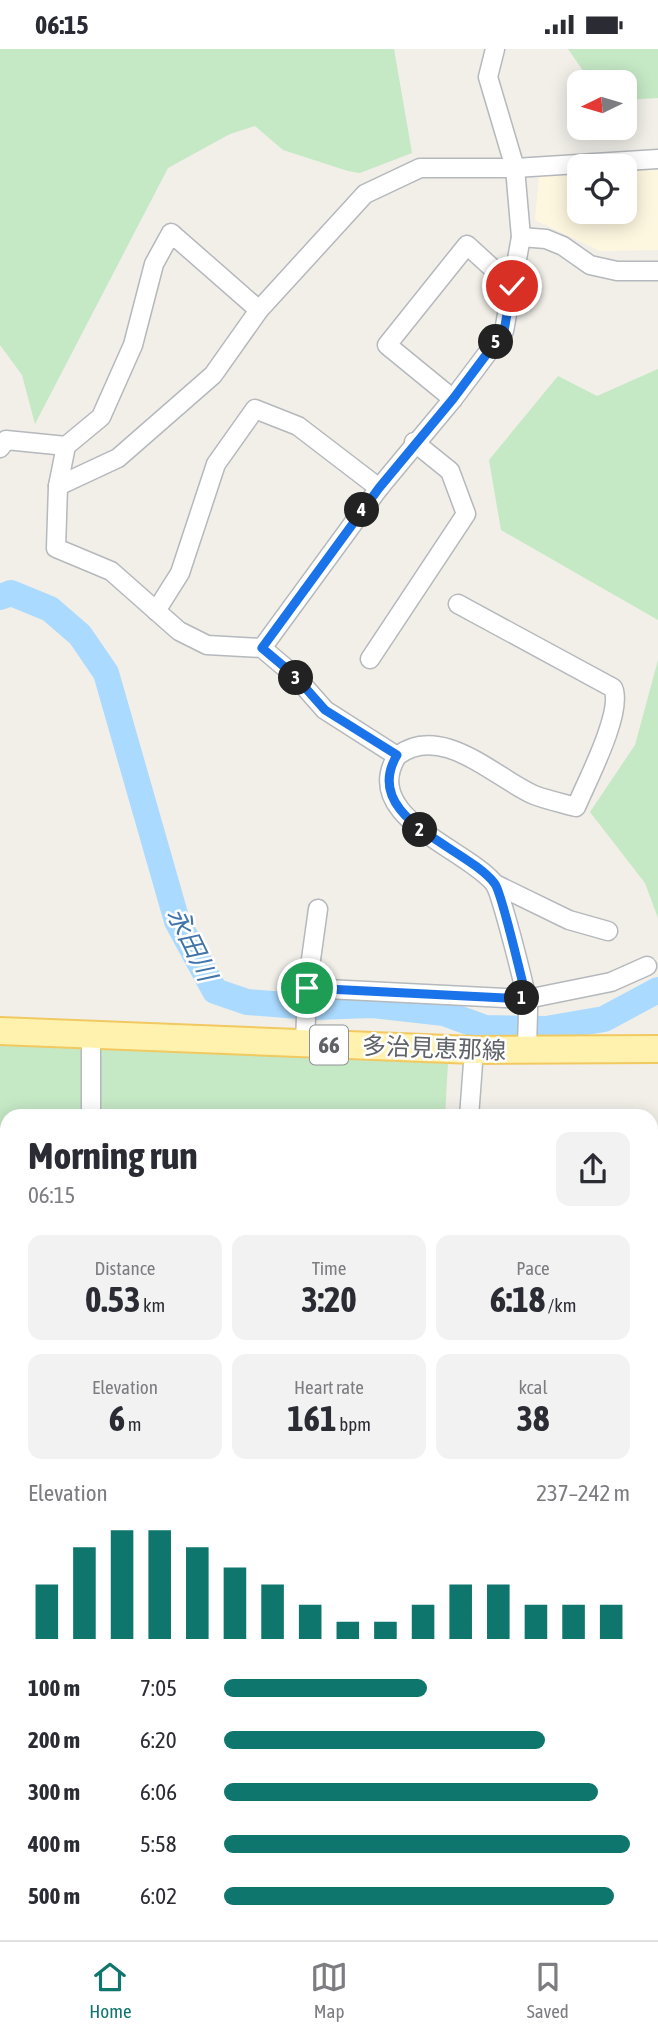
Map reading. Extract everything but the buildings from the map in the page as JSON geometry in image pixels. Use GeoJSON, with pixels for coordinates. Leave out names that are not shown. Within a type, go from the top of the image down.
{"type":"FeatureCollection","features":[{"type":"Feature","properties":{"kind":"main road","name":"多治見恵那線"},"geometry":{"type":"LineString","coordinates":[[0,1031],[306,1038],[474,1051],[527,1047],[658,1049]]}},
{"type":"Feature","properties":{"kind":"street"},"geometry":{"type":"LineString","coordinates":[[262,648],[414,442],[453,399],[504,331],[521,237],[515,168],[488,77],[495,49]]}},
{"type":"Feature","properties":{"kind":"street"},"geometry":{"type":"LineString","coordinates":[[58,486],[118,457],[213,375],[259,310],[365,194],[420,168],[515,168],[658,159]]}},
{"type":"Feature","properties":{"kind":"street"},"geometry":{"type":"LineString","coordinates":[[259,310],[172,233],[154,264],[133,345],[101,417],[66,446],[58,486],[55,548],[111,571],[179,631],[207,645],[262,648],[294,675],[325,710],[397,755]]}},
{"type":"Feature","properties":{"kind":"street"},"geometry":{"type":"LineString","coordinates":[[521,237],[546,239],[563,246],[590,265],[617,271],[658,271]]}},
{"type":"Feature","properties":{"kind":"street"},"geometry":{"type":"LineString","coordinates":[[453,399],[387,345],[467,246],[512,286]]}},
{"type":"Feature","properties":{"kind":"street"},"geometry":{"type":"LineString","coordinates":[[156,611],[180,573],[216,464],[255,409],[298,426],[379,488]]}},
{"type":"Feature","properties":{"kind":"street"},"geometry":{"type":"LineString","coordinates":[[0,448],[6,440],[66,446]]}},
{"type":"Feature","properties":{"kind":"street"},"geometry":{"type":"LineString","coordinates":[[370,659],[466,513],[450,471],[414,442]]}},
{"type":"Feature","properties":{"kind":"street"},"geometry":{"type":"LineString","coordinates":[[458,604],[613,688],[617,697],[614,711],[576,807],[535,795],[452,749],[427,744],[408,747],[397,755],[391,766],[394,800],[405,816],[495,884],[569,920],[608,931]]}},
{"type":"Feature","properties":{"kind":"street"},"geometry":{"type":"LineString","coordinates":[[495,884],[527,1003],[527,1047]]}},
{"type":"Feature","properties":{"kind":"street"},"geometry":{"type":"LineString","coordinates":[[306,1038],[308,992],[318,909]]}},
{"type":"Feature","properties":{"kind":"street"},"geometry":{"type":"LineString","coordinates":[[308,992],[527,1003],[611,982],[647,966]]}},
{"type":"Feature","properties":{"kind":"street"},"geometry":{"type":"LineString","coordinates":[[91,1034],[91,1109]]}},
{"type":"Feature","properties":{"kind":"street"},"geometry":{"type":"LineString","coordinates":[[470,1109],[474,1051]]}},
{"type":"Feature","properties":{"kind":"shaded area"},"geometry":{"type":"Polygon","coordinates":[[[658,170],[658,250],[600,251],[535,220],[539,175],[567,174],[567,224],[637,224],[637,171],[658,170]]]}},
{"type":"Feature","properties":{"kind":"green space"},"geometry":{"type":"Polygon","coordinates":[[[0,49],[394,49],[412,153],[360,173],[348,171],[283,150],[255,126],[230,134],[168,168],[35,424],[22,375],[0,345],[0,49]]]}},
{"type":"Feature","properties":{"kind":"green space"},"geometry":{"type":"Polygon","coordinates":[[[568,49],[658,49],[658,98],[637,99],[637,70],[583,70],[568,49]]]}},
{"type":"Feature","properties":{"kind":"green space"},"geometry":{"type":"Polygon","coordinates":[[[658,369],[658,620],[501,530],[489,460],[558,376],[597,396],[658,369]]]}},
{"type":"Feature","properties":{"kind":"green space"},"geometry":{"type":"Polygon","coordinates":[[[658,660],[658,918],[645,883],[590,812],[635,745],[658,660]]]}},
{"type":"Feature","properties":{"kind":"green space"},"geometry":{"type":"Polygon","coordinates":[[[0,1042],[133,1043],[448,1063],[445,1109],[0,1109],[0,1042]]]}},
{"type":"Feature","properties":{"kind":"waterway","name":"永田川"},"geometry":{"type":"LineString","coordinates":[[0,597],[11,593],[50,609],[80,635],[106,673],[177,921],[215,991],[247,1002],[313,1007],[373,1005],[444,1013],[485,1028],[546,1029],[604,1019],[658,990]]}},
{"type":"Feature","properties":{"kind":"route"},"geometry":{"type":"LineString","coordinates":[[307,988],[527,999],[495,884],[420,830],[405,816],[394,800],[391,784],[391,766],[397,755],[325,710],[294,675],[262,648],[414,442],[453,399],[504,331],[512,286]]}}]}
